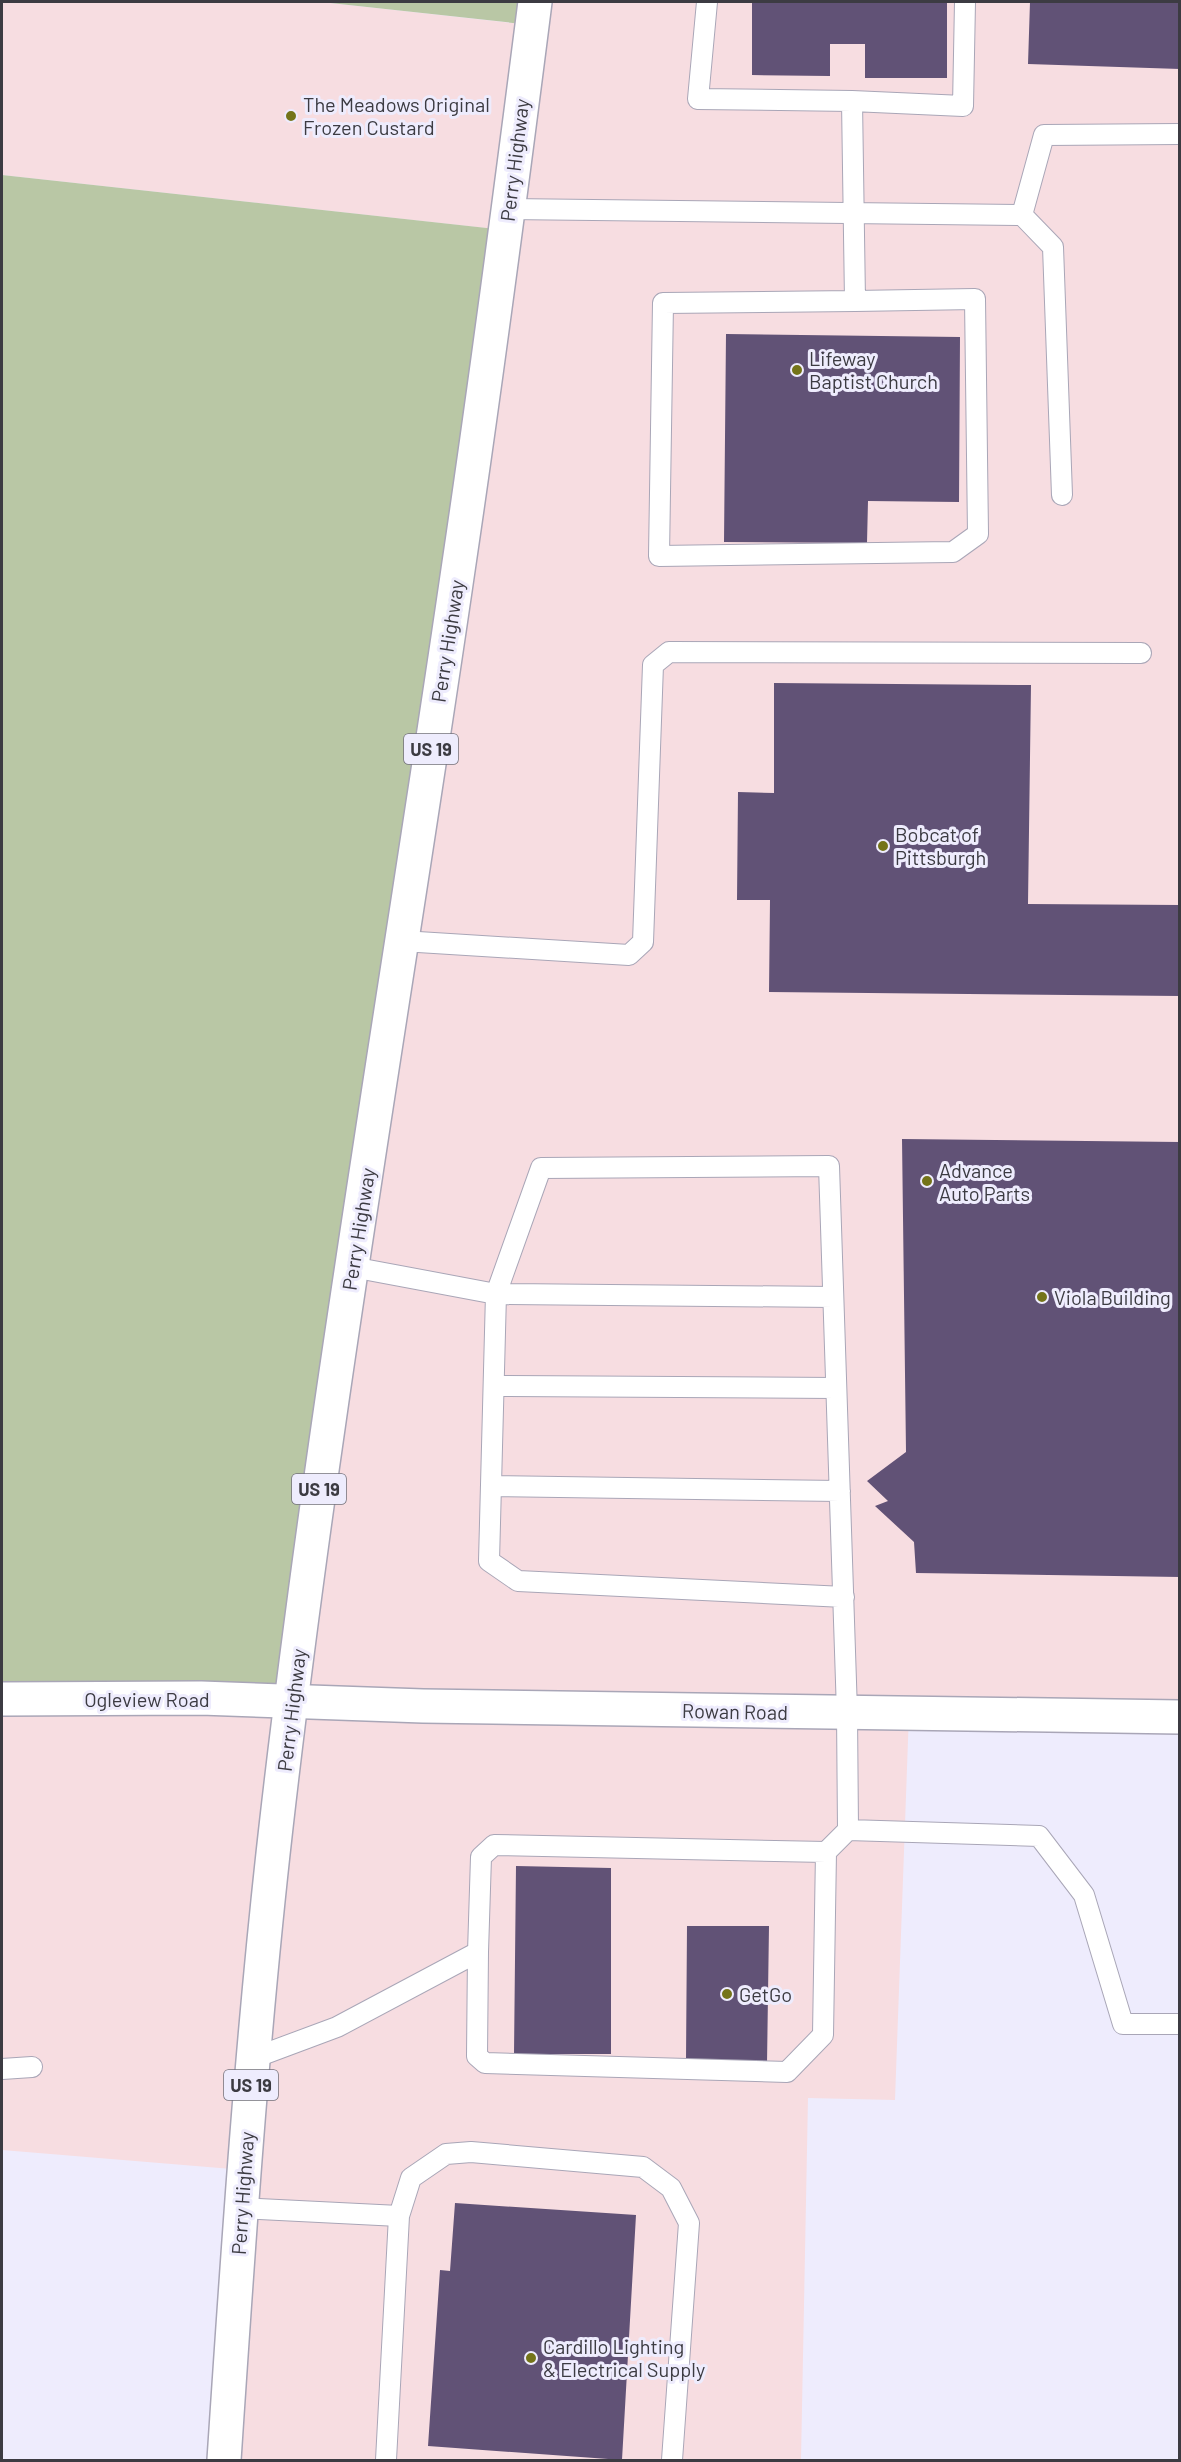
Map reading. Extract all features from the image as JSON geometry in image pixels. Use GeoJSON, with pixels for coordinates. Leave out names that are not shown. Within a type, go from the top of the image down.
{"type":"FeatureCollection","features":[{"type":"Feature","properties":{"kind":"main road","name":"Perry Highway"},"geometry":{"type":"LineString","coordinates":[[224,2460],[241,2208],[254,2058],[291,1701],[319,1488],[459,568],[535,2]]}},
{"type":"Feature","properties":{"kind":"main road","name":"Ogleview Road"},"geometry":{"type":"LineString","coordinates":[[2,1699],[201,1698],[291,1701]]}},
{"type":"Feature","properties":{"kind":"main road","name":"Rowan Road"},"geometry":{"type":"LineString","coordinates":[[291,1701],[847,1713],[1179,1717]]}},
{"type":"Feature","properties":{"kind":"lane"},"geometry":{"type":"LineString","coordinates":[[707,2],[698,99],[852,101],[963,106],[965,2]]}},
{"type":"Feature","properties":{"kind":"lane"},"geometry":{"type":"LineString","coordinates":[[852,101],[855,301]]}},
{"type":"Feature","properties":{"kind":"lane"},"geometry":{"type":"LineString","coordinates":[[1022,215],[1044,135],[1179,134]]}},
{"type":"Feature","properties":{"kind":"lane"},"geometry":{"type":"LineString","coordinates":[[507,209],[1022,215],[1053,247],[1062,495]]}},
{"type":"Feature","properties":{"kind":"lane"},"geometry":{"type":"LineString","coordinates":[[975,299],[978,534],[953,552],[660,556],[663,303],[855,301],[975,299]]}},
{"type":"Feature","properties":{"kind":"lane"},"geometry":{"type":"LineString","coordinates":[[402,941],[629,955],[643,942],[653,665],[669,652],[1142,653]]}},
{"type":"Feature","properties":{"kind":"lane"},"geometry":{"type":"LineString","coordinates":[[826,1852],[494,1845],[481,1857],[477,2056],[485,2063],[787,2072],[823,2035],[826,1852],[848,1830],[847,1713],[829,1166],[541,1168],[496,1294],[489,1561],[518,1581],[843,1597]]}},
{"type":"Feature","properties":{"kind":"lane"},"geometry":{"type":"LineString","coordinates":[[352,1267],[496,1294],[833,1297]]}},
{"type":"Feature","properties":{"kind":"lane"},"geometry":{"type":"LineString","coordinates":[[494,1386],[836,1388]]}},
{"type":"Feature","properties":{"kind":"lane"},"geometry":{"type":"LineString","coordinates":[[491,1486],[840,1491]]}},
{"type":"Feature","properties":{"kind":"lane"},"geometry":{"type":"LineString","coordinates":[[848,1830],[1039,1836],[1084,1895],[1123,2024],[1179,2024]]}},
{"type":"Feature","properties":{"kind":"lane"},"geometry":{"type":"LineString","coordinates":[[254,2058],[337,2027],[478,1952]]}},
{"type":"Feature","properties":{"kind":"lane"},"geometry":{"type":"LineString","coordinates":[[2,2069],[32,2067]]}},
{"type":"Feature","properties":{"kind":"lane"},"geometry":{"type":"LineString","coordinates":[[386,2460],[399,2216],[411,2178],[446,2154],[471,2152],[643,2167],[671,2188],[689,2223],[672,2460]]}},
{"type":"Feature","properties":{"kind":"lane"},"geometry":{"type":"LineString","coordinates":[[241,2208],[399,2216]]}},
{"type":"Feature","properties":{"kind":"shaded area"},"geometry":{"type":"Polygon","coordinates":[[[2,2],[321,2],[531,25],[535,2],[1179,2],[1179,1717],[909,1713],[895,2100],[808,2098],[801,2460],[224,2460],[244,2170],[2,2150],[2,1699],[504,230],[2,175],[2,2]]]}},
{"type":"Feature","properties":{"kind":"green space"},"geometry":{"type":"Polygon","coordinates":[[[321,2],[535,2],[532,25],[321,2]]]}},
{"type":"Feature","properties":{"kind":"green space"},"geometry":{"type":"Polygon","coordinates":[[[2,175],[505,230],[291,1701],[2,1699],[2,175]]]}},
{"type":"Feature","properties":{"kind":"building"},"geometry":{"type":"Polygon","coordinates":[[[752,2],[947,2],[947,78],[865,78],[865,44],[830,44],[830,76],[752,75],[752,2]]]}},
{"type":"Feature","properties":{"kind":"building"},"geometry":{"type":"Polygon","coordinates":[[[1030,2],[1180,2],[1180,69],[1028,64],[1030,2]]]}},
{"type":"Feature","properties":{"kind":"building"},"geometry":{"type":"Polygon","coordinates":[[[726,334],[960,337],[959,502],[868,501],[867,543],[724,542],[726,334]]]}},
{"type":"Feature","properties":{"kind":"building","name":"Bobcat of Pittsburgh"},"geometry":{"type":"Polygon","coordinates":[[[774,683],[1031,685],[1028,904],[1180,905],[1180,996],[769,992],[770,900],[737,900],[738,792],[774,793],[774,683]]]}},
{"type":"Feature","properties":{"kind":"building","name":"Viola Building"},"geometry":{"type":"Polygon","coordinates":[[[902,1139],[1180,1142],[1180,1577],[916,1573],[914,1542],[875,1506],[888,1501],[867,1481],[906,1452],[902,1139]]]}},
{"type":"Feature","properties":{"kind":"building"},"geometry":{"type":"Polygon","coordinates":[[[516,1866],[611,1868],[611,2054],[514,2054],[516,1866]]]}},
{"type":"Feature","properties":{"kind":"building","name":"GetGo"},"geometry":{"type":"Polygon","coordinates":[[[687,1926],[769,1926],[767,2064],[686,2061],[687,1926]]]}},
{"type":"Feature","properties":{"kind":"building","name":"Cardillo Lighting & Electrical Supply"},"geometry":{"type":"Polygon","coordinates":[[[455,2203],[636,2215],[622,2460],[428,2446],[440,2270],[450,2271],[455,2203]]]}},
{"type":"Feature","properties":{"kind":"place","name":"The Meadows Original Frozen Custard"},"geometry":{"type":"Point","coordinates":[291,116]}},
{"type":"Feature","properties":{"kind":"place","name":"Lifeway Baptist Church"},"geometry":{"type":"Point","coordinates":[797,370]}},
{"type":"Feature","properties":{"kind":"place","name":"Bobcat of Pittsburgh"},"geometry":{"type":"Point","coordinates":[883,846]}},
{"type":"Feature","properties":{"kind":"place","name":"Advance Auto Parts"},"geometry":{"type":"Point","coordinates":[927,1181]}},
{"type":"Feature","properties":{"kind":"place","name":"Viola Building"},"geometry":{"type":"Point","coordinates":[1042,1297]}},
{"type":"Feature","properties":{"kind":"place","name":"GetGo"},"geometry":{"type":"Point","coordinates":[727,1994]}},
{"type":"Feature","properties":{"kind":"place","name":"Cardillo Lighting & Electrical Supply"},"geometry":{"type":"Point","coordinates":[531,2358]}}]}
